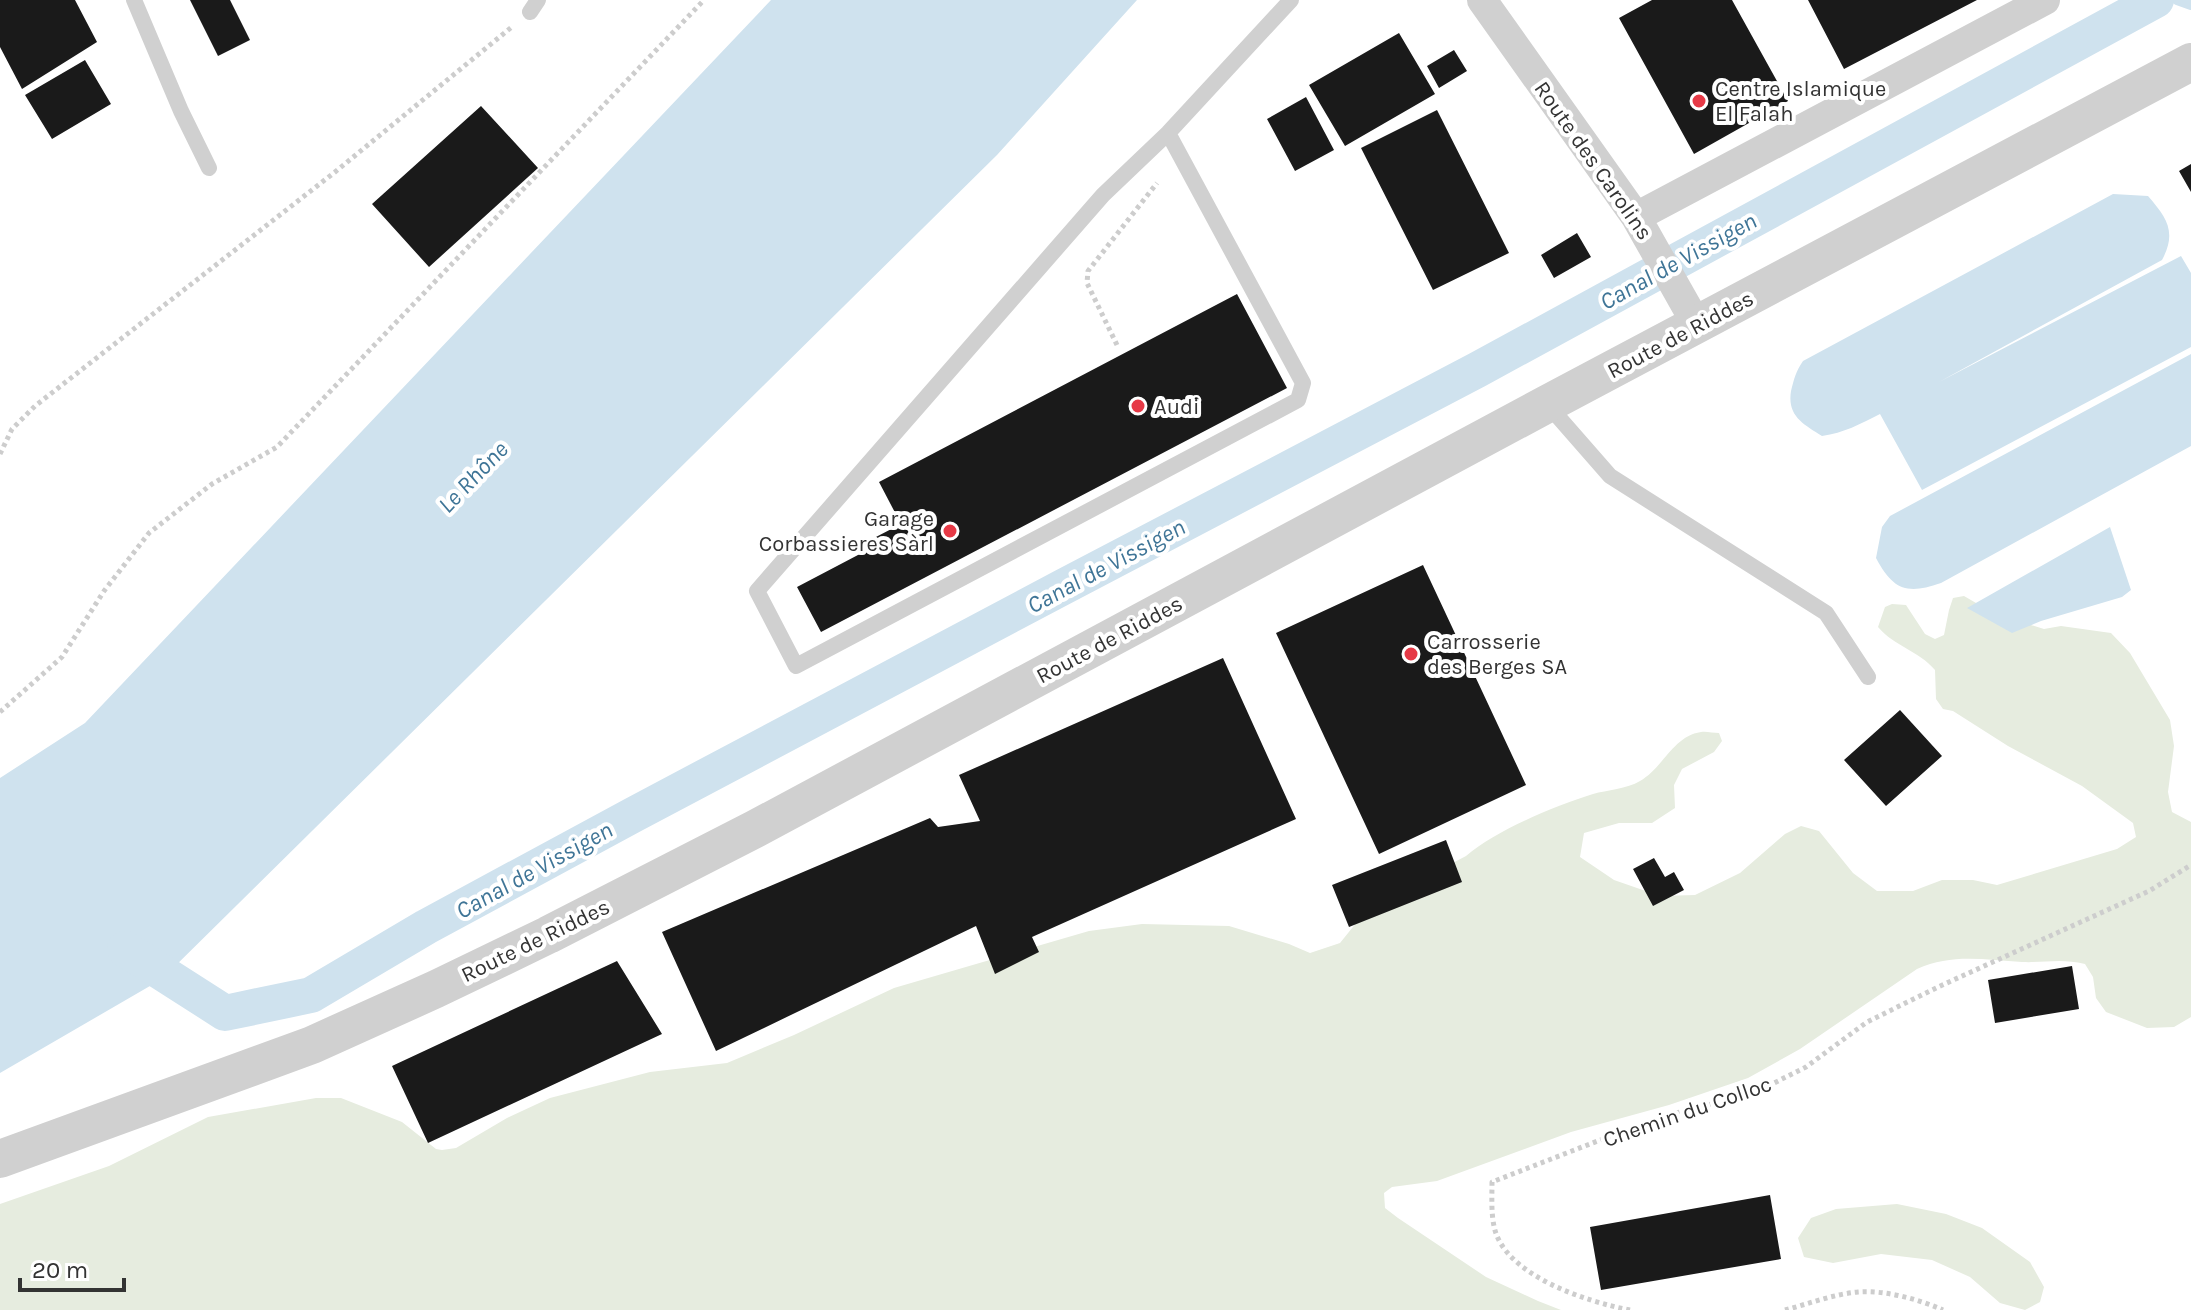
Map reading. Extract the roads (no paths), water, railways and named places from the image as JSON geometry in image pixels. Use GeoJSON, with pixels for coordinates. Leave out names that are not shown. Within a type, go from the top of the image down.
{"type":"FeatureCollection","features":[{"type":"Feature","properties":{"kind":"street","name":"Route des Carolins"},"geometry":{"type":"LineString","coordinates":[[1482,0],[1636,217],[1697,325]]}},
{"type":"Feature","properties":{"kind":"street"},"geometry":{"type":"LineString","coordinates":[[1636,217],[2045,0]]}},
{"type":"Feature","properties":{"kind":"street","name":"Route de Riddes"},"geometry":{"type":"LineString","coordinates":[[0,1159],[312,1045],[548,935],[755,829],[2191,62]]}},
{"type":"Feature","properties":{"kind":"lane"},"geometry":{"type":"LineString","coordinates":[[134,0],[209,168]]}},
{"type":"Feature","properties":{"kind":"lane"},"geometry":{"type":"LineString","coordinates":[[1168,133],[1303,383],[1298,400],[796,666],[757,591],[1103,195],[1168,133],[1291,0]]}},
{"type":"Feature","properties":{"kind":"lane"},"geometry":{"type":"LineString","coordinates":[[1547,404],[1610,476],[1826,613],[1868,677]]}},
{"type":"Feature","properties":{"kind":"water","name":"Le Rhône"},"geometry":{"type":"Polygon","coordinates":[[[771,0],[1137,0],[997,155],[162,979],[0,1073],[0,778],[85,723],[771,0]]]}},
{"type":"Feature","properties":{"kind":"water"},"geometry":{"type":"Polygon","coordinates":[[[2113,194],[2148,196],[2160,211],[2169,233],[2162,260],[1939,382],[2181,256],[2191,273],[2191,347],[1922,490],[1880,414],[1859,425],[1822,436],[1794,413],[1791,391],[1803,361],[2113,194]]]}},
{"type":"Feature","properties":{"kind":"water"},"geometry":{"type":"Polygon","coordinates":[[[2191,354],[2191,446],[1941,583],[1910,589],[1895,583],[1882,569],[1876,558],[1882,527],[1890,516],[2191,354]]]}},
{"type":"Feature","properties":{"kind":"water"},"geometry":{"type":"Polygon","coordinates":[[[2110,527],[2131,590],[2122,597],[2012,633],[1967,608],[2110,527]]]}},
{"type":"Feature","properties":{"kind":"waterway","name":"Canal de Vissigen"},"geometry":{"type":"LineString","coordinates":[[125,949],[225,1013],[311,995],[426,927],[633,815],[1477,370],[2156,0]]}},
{"type":"Feature","properties":{"kind":"waterway"},"geometry":{"type":"LineString","coordinates":[[2177,0],[2191,5]]}},
{"type":"Feature","properties":{"kind":"place","name":"Centre Islamique El Falah"},"geometry":{"type":"Point","coordinates":[1699,101]}},
{"type":"Feature","properties":{"kind":"place","name":"Audi"},"geometry":{"type":"Point","coordinates":[1138,406]}},
{"type":"Feature","properties":{"kind":"place","name":"Garage Corbassieres Sàrl"},"geometry":{"type":"Point","coordinates":[950,531]}},
{"type":"Feature","properties":{"kind":"place","name":"Carrosserie des Berges SA"},"geometry":{"type":"Point","coordinates":[1411,654]}}]}
